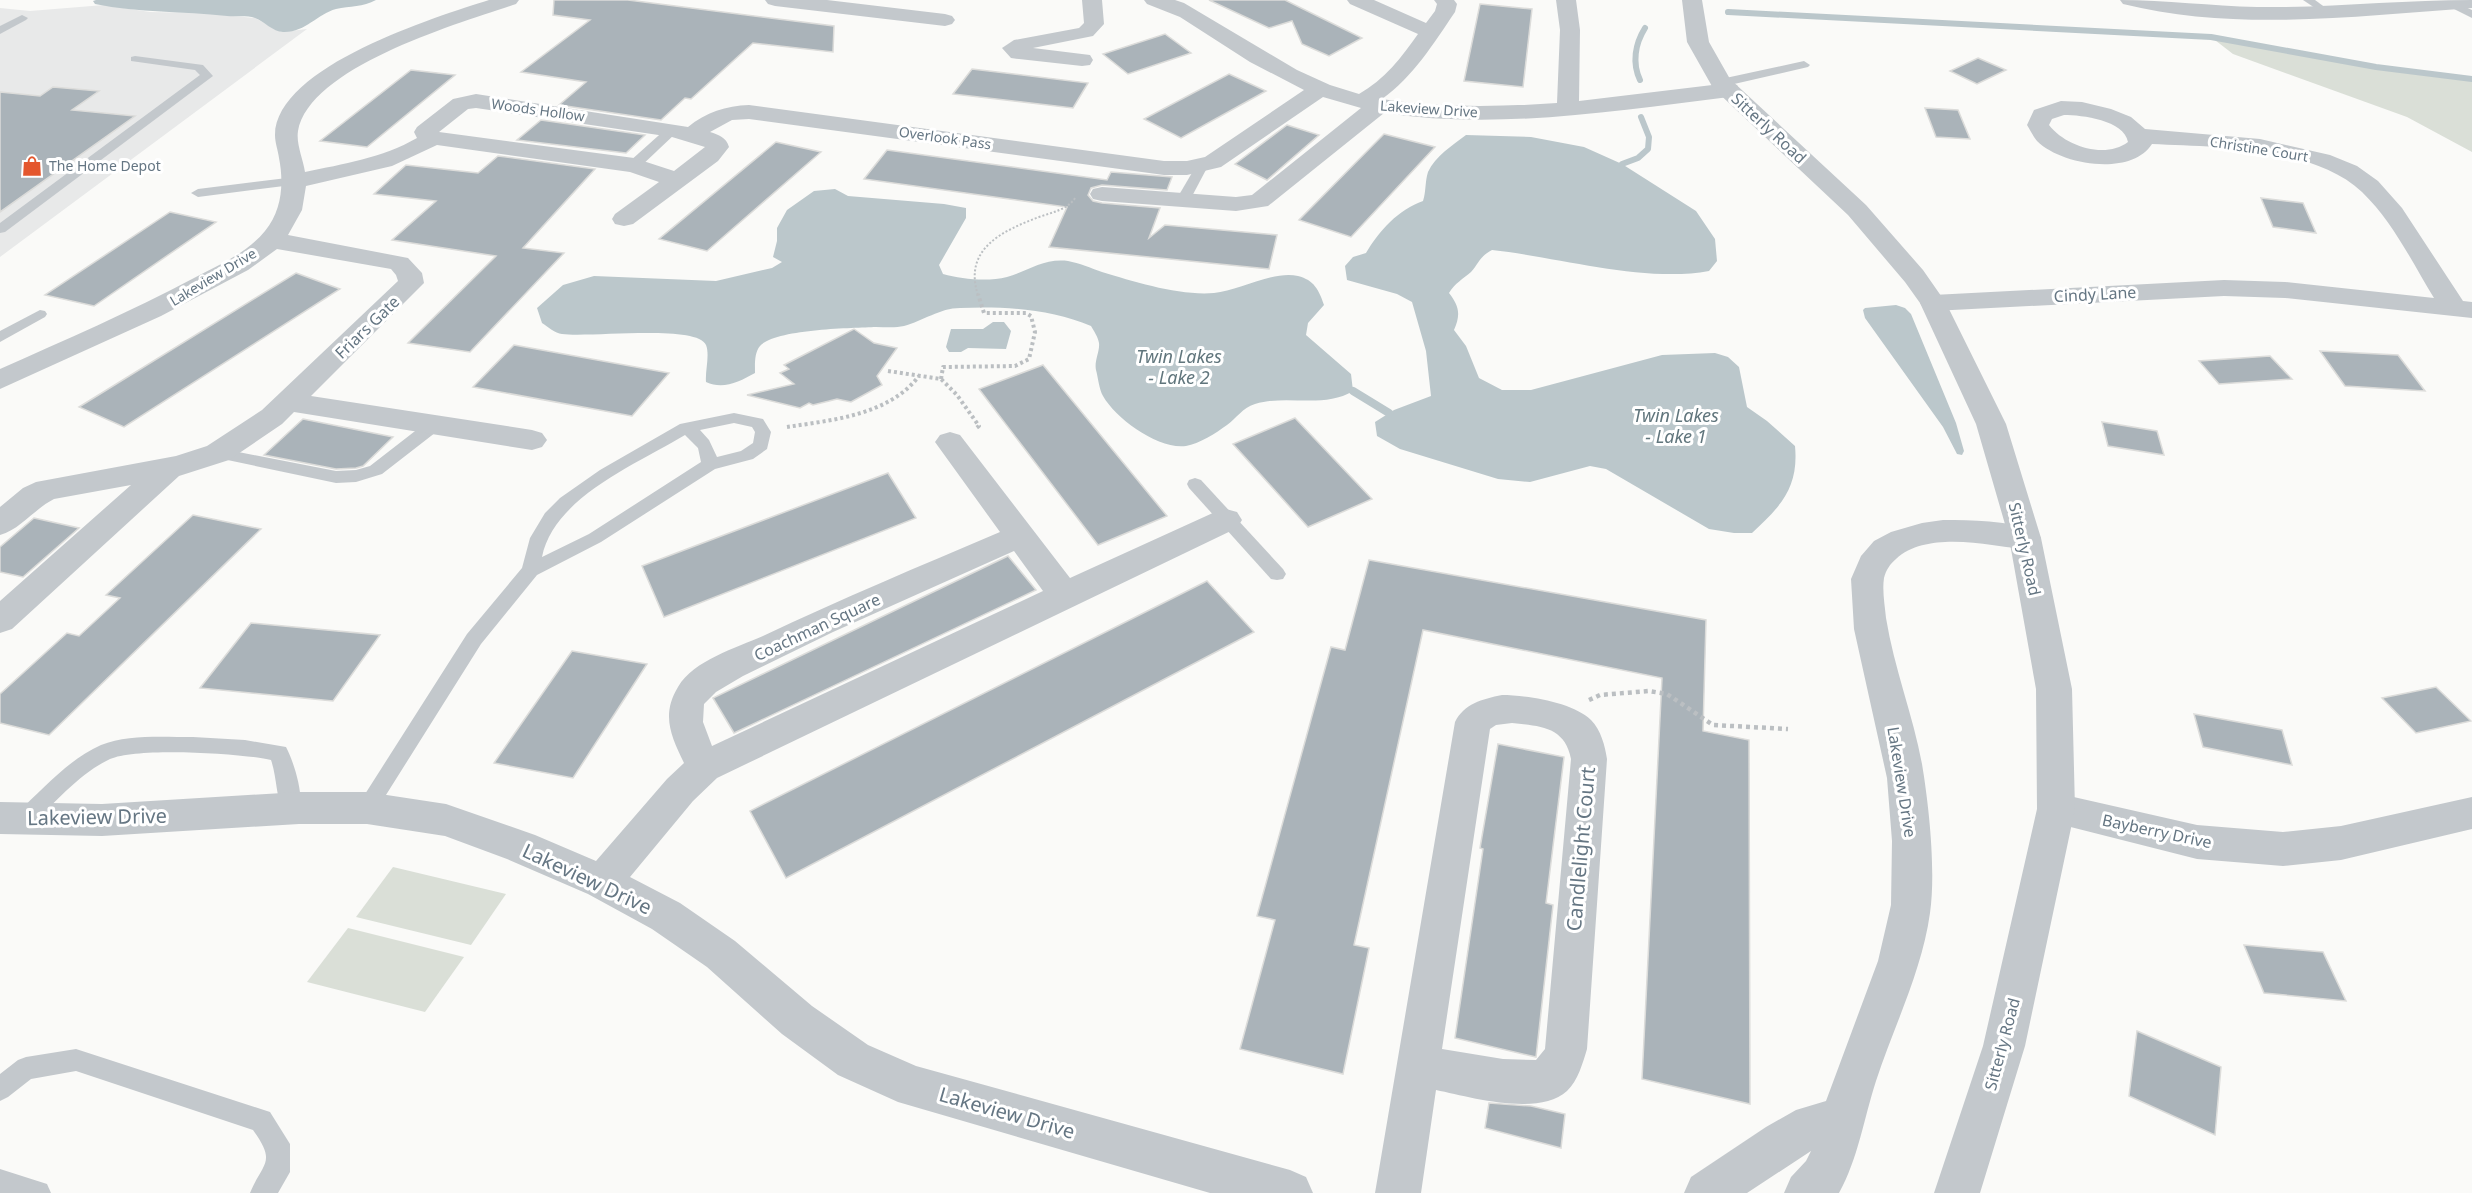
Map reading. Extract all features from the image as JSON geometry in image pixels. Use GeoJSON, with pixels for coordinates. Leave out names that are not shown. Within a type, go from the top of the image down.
{"type":"FeatureCollection","features":[{"type":"Feature","properties":{"kind":"street","name":"Lakeview Drive"},"geometry":{"type":"LineString","coordinates":[[0,380],[161,307],[250,256],[271,240],[282,226],[293,205],[295,181],[286,134],[289,121],[297,106],[315,86],[340,69],[392,43],[509,0]]}},
{"type":"Feature","properties":{"kind":"street"},"geometry":{"type":"LineString","coordinates":[[775,0],[915,8],[945,20]]}},
{"type":"Feature","properties":{"kind":"street"},"geometry":{"type":"LineString","coordinates":[[1082,60],[1023,54],[1013,48],[1021,44],[1086,32],[1094,24],[1092,0]]}},
{"type":"Feature","properties":{"kind":"street","name":"Lakeview Drive"},"geometry":{"type":"LineString","coordinates":[[1159,0],[1182,9],[1256,57],[1321,89],[1369,104],[1414,111],[1509,113],[1568,108],[1725,87]]}},
{"type":"Feature","properties":{"kind":"street"},"geometry":{"type":"LineString","coordinates":[[1357,0],[1430,32]]}},
{"type":"Feature","properties":{"kind":"street"},"geometry":{"type":"LineString","coordinates":[[1102,194],[1236,204],[1259,201],[1397,77],[1445,12],[1447,4],[1444,0]]}},
{"type":"Feature","properties":{"kind":"street"},"geometry":{"type":"LineString","coordinates":[[1566,0],[1570,30],[1568,108]]}},
{"type":"Feature","properties":{"kind":"street","name":"Sitterly Road"},"geometry":{"type":"LineString","coordinates":[[1692,0],[1698,42],[1725,87],[1857,210],[1914,276],[1937,313],[1991,424],[2025,538],[2054,689],[2056,809],[2004,1046],[1957,1193]]}},
{"type":"Feature","properties":{"kind":"street"},"geometry":{"type":"LineString","coordinates":[[2130,0],[2238,13],[2316,6],[2467,2]]}},
{"type":"Feature","properties":{"kind":"street","name":"Overlook Pass"},"geometry":{"type":"LineString","coordinates":[[683,132],[718,116],[749,112],[1164,168],[1202,166],[1249,139],[1321,89]]}},
{"type":"Feature","properties":{"kind":"street","name":"Woods Hollow"},"geometry":{"type":"LineString","coordinates":[[433,138],[425,132],[461,104],[470,101],[683,132],[711,140],[717,147],[710,156],[624,219]]}},
{"type":"Feature","properties":{"kind":"street","name":"Christine Court"},"geometry":{"type":"LineString","coordinates":[[2139,136],[2236,142],[2325,162],[2349,173],[2367,184],[2391,209],[2462,308]]}},
{"type":"Feature","properties":{"kind":"street"},"geometry":{"type":"LineString","coordinates":[[295,181],[396,156],[433,138],[634,165],[677,180]]}},
{"type":"Feature","properties":{"kind":"street","name":"Friars Gate"},"geometry":{"type":"LineString","coordinates":[[0,524],[34,496],[47,490],[169,468],[218,453],[252,431],[289,402],[411,283],[406,267],[389,260],[271,240]]}},
{"type":"Feature","properties":{"kind":"street","name":"Cindy Lane"},"geometry":{"type":"LineString","coordinates":[[1937,313],[2179,306],[2222,301],[2258,289],[2462,308]]}},
{"type":"Feature","properties":{"kind":"street"},"geometry":{"type":"LineString","coordinates":[[289,402],[532,440]]}},
{"type":"Feature","properties":{"kind":"street"},"geometry":{"type":"LineString","coordinates":[[950,442],[1064,595]]}},
{"type":"Feature","properties":{"kind":"street","name":"Friars Gate"},"geometry":{"type":"LineString","coordinates":[[0,620],[169,468]]}},
{"type":"Feature","properties":{"kind":"street"},"geometry":{"type":"LineString","coordinates":[[602,882],[680,790],[704,767],[1226,520]]}},
{"type":"Feature","properties":{"kind":"street","name":"Lakeview Drive"},"geometry":{"type":"LineString","coordinates":[[1807,1193],[1816,1187],[1833,1157],[1841,1120],[1896,968],[1910,918],[1913,854],[1903,762],[1869,618],[1866,587],[1871,565],[1886,549],[1926,533],[1978,532],[2025,538]]}},
{"type":"Feature","properties":{"kind":"street","name":"Coachman Square"},"geometry":{"type":"LineString","coordinates":[[704,767],[686,728],[684,711],[691,693],[710,677],[781,642],[1019,536]]}},
{"type":"Feature","properties":{"kind":"street"},"geometry":{"type":"LineString","coordinates":[[1398,1193],[1473,722],[1483,714],[1495,710],[1512,710],[1552,716],[1570,724]]}},
{"type":"Feature","properties":{"kind":"street","name":"Candlelight Court"},"geometry":{"type":"LineString","coordinates":[[1419,1065],[1516,1082],[1548,1079],[1558,1068],[1566,1049],[1589,759],[1586,744],[1579,731],[1570,724]]}},
{"type":"Feature","properties":{"kind":"street","name":"Lakeview Drive"},"geometry":{"type":"LineString","coordinates":[[12,819],[102,820],[291,808],[367,808],[446,820],[521,847],[602,882],[666,916],[721,954],[797,1020],[853,1060],[914,1087],[1290,1193]]}},
{"type":"Feature","properties":{"kind":"street","name":"Bayberry Drive"},"geometry":{"type":"LineString","coordinates":[[2056,809],[2197,842],[2283,849],[2341,843],[2472,813]]}},
{"type":"Feature","properties":{"kind":"street"},"geometry":{"type":"LineString","coordinates":[[1707,1193],[1812,1126],[1841,1120]]}},
{"type":"Feature","properties":{"kind":"lane"},"geometry":{"type":"LineString","coordinates":[[2467,2],[2472,15]]}},
{"type":"Feature","properties":{"kind":"lane"},"geometry":{"type":"LineString","coordinates":[[0,31],[22,18]]}},
{"type":"Feature","properties":{"kind":"lane"},"geometry":{"type":"LineString","coordinates":[[0,229],[207,76],[199,67],[135,59]]}},
{"type":"Feature","properties":{"kind":"lane"},"geometry":{"type":"LineString","coordinates":[[1725,87],[1804,65]]}},
{"type":"Feature","properties":{"kind":"lane"},"geometry":{"type":"LineString","coordinates":[[634,165],[683,132]]}},
{"type":"Feature","properties":{"kind":"lane","name":"Overlook Pass"},"geometry":{"type":"LineString","coordinates":[[1182,200],[1202,166]]}},
{"type":"Feature","properties":{"kind":"lane"},"geometry":{"type":"LineString","coordinates":[[198,192],[295,181]]}},
{"type":"Feature","properties":{"kind":"lane"},"geometry":{"type":"LineString","coordinates":[[0,337],[40,314]]}},
{"type":"Feature","properties":{"kind":"lane"},"geometry":{"type":"LineString","coordinates":[[367,808],[474,639],[531,570],[595,538],[709,465],[755,450],[761,445],[764,432],[757,423],[734,418],[686,428],[581,490],[565,503],[540,534],[531,570]]}},
{"type":"Feature","properties":{"kind":"lane"},"geometry":{"type":"LineString","coordinates":[[218,453],[336,477],[356,476],[376,470],[434,425]]}},
{"type":"Feature","properties":{"kind":"lane"},"geometry":{"type":"LineString","coordinates":[[686,428],[706,445],[711,457],[709,465]]}},
{"type":"Feature","properties":{"kind":"lane"},"geometry":{"type":"LineString","coordinates":[[1195,484],[1277,574]]}},
{"type":"Feature","properties":{"kind":"lane"},"geometry":{"type":"LineString","coordinates":[[12,819],[94,759],[108,751],[136,746],[253,747],[279,753],[286,773],[291,808]]}},
{"type":"Feature","properties":{"kind":"lane"},"geometry":{"type":"LineString","coordinates":[[0,1089],[26,1068],[75,1060],[261,1121],[278,1144],[278,1172],[263,1193]]}},
{"type":"Feature","properties":{"kind":"lane"},"geometry":{"type":"LineString","coordinates":[[0,1180],[38,1193]]}},
{"type":"Feature","properties":{"kind":"path"},"geometry":{"type":"LineString","coordinates":[[941,379],[943,367],[1015,366],[1029,359],[1035,332],[1029,314],[984,313],[983,311],[973,273],[979,255],[1001,234],[1072,203],[1099,159]]}},
{"type":"Feature","properties":{"kind":"path"},"geometry":{"type":"LineString","coordinates":[[888,371],[941,379],[957,395],[979,426],[950,442]]}},
{"type":"Feature","properties":{"kind":"path"},"geometry":{"type":"LineString","coordinates":[[787,427],[857,413],[906,390],[914,385],[919,376]]}},
{"type":"Feature","properties":{"kind":"path"},"geometry":{"type":"LineString","coordinates":[[1570,724],[1587,701],[1600,695],[1649,691],[1667,694],[1713,725],[1788,729]]}},
{"type":"Feature","properties":{"kind":"shaded area"},"geometry":{"type":"Polygon","coordinates":[[[104,5],[150,12],[201,13],[255,18],[281,32],[307,29],[0,257],[0,8],[30,11],[104,5]]]}},
{"type":"Feature","properties":{"kind":"shaded area"},"geometry":{"type":"Polygon","coordinates":[[[2211,37],[2376,67],[2472,79],[2472,152],[2407,117],[2233,54],[2211,37]]]}},
{"type":"Feature","properties":{"kind":"shaded area"},"geometry":{"type":"Polygon","coordinates":[[[393,867],[506,894],[471,945],[356,917],[393,867]]]}},
{"type":"Feature","properties":{"kind":"shaded area"},"geometry":{"type":"Polygon","coordinates":[[[348,928],[464,957],[425,1012],[307,982],[348,928]]]}},
{"type":"Feature","properties":{"kind":"water"},"geometry":{"type":"Polygon","coordinates":[[[376,0],[329,11],[298,30],[283,32],[252,17],[128,9],[95,4],[93,1],[376,0]]]}},
{"type":"Feature","properties":{"kind":"water","name":"Twin Lakes - Lake 1"},"geometry":{"type":"Polygon","coordinates":[[[1466,135],[1531,137],[1584,147],[1622,164],[1696,211],[1715,239],[1717,261],[1709,271],[1657,274],[1601,268],[1492,250],[1482,257],[1471,272],[1449,293],[1458,310],[1454,330],[1466,346],[1479,378],[1502,390],[1531,390],[1662,355],[1715,353],[1728,357],[1739,367],[1747,407],[1795,446],[1794,474],[1786,496],[1752,533],[1709,529],[1606,469],[1590,466],[1530,482],[1498,479],[1400,449],[1377,436],[1375,422],[1394,410],[1431,396],[1426,351],[1412,302],[1397,294],[1347,280],[1345,266],[1353,257],[1366,253],[1383,229],[1398,215],[1423,201],[1427,175],[1431,166],[1445,151],[1466,135]]]}},
{"type":"Feature","properties":{"kind":"water","name":"Twin Lakes - Lake 2"},"geometry":{"type":"Polygon","coordinates":[[[835,189],[848,196],[966,208],[966,218],[939,265],[943,274],[958,277],[999,279],[1051,261],[1068,261],[1143,284],[1187,292],[1214,293],[1278,276],[1304,278],[1315,286],[1324,305],[1308,323],[1306,335],[1351,374],[1353,391],[1330,399],[1280,400],[1255,404],[1207,438],[1191,445],[1175,446],[1151,438],[1139,431],[1109,405],[1100,387],[1096,367],[1099,343],[1091,326],[1044,312],[993,308],[953,309],[901,327],[833,329],[781,336],[768,340],[760,346],[756,356],[755,373],[725,385],[706,382],[707,349],[706,345],[698,339],[663,333],[562,334],[542,323],[537,308],[563,285],[594,276],[716,281],[772,268],[782,262],[773,257],[777,228],[787,210],[814,191],[835,189]]]}},
{"type":"Feature","properties":{"kind":"water"},"geometry":{"type":"Polygon","coordinates":[[[1896,305],[1905,308],[1911,314],[1956,423],[1964,451],[1962,455],[1957,454],[1943,427],[1865,318],[1863,310],[1865,308],[1896,305]]]}},
{"type":"Feature","properties":{"kind":"water"},"geometry":{"type":"Polygon","coordinates":[[[993,322],[1004,322],[1011,331],[1006,349],[968,348],[961,352],[949,352],[946,347],[951,329],[983,329],[993,322]]]}},
{"type":"Feature","properties":{"kind":"building"},"geometry":{"type":"Polygon","coordinates":[[[554,0],[628,0],[834,26],[833,52],[753,43],[691,99],[685,98],[661,120],[559,105],[586,82],[521,72],[590,20],[553,15],[554,0]]]}},
{"type":"Feature","properties":{"kind":"building"},"geometry":{"type":"Polygon","coordinates":[[[1209,0],[1285,0],[1362,38],[1329,56],[1302,44],[1292,21],[1269,28],[1209,0]]]}},
{"type":"Feature","properties":{"kind":"building"},"geometry":{"type":"Polygon","coordinates":[[[1480,4],[1532,9],[1523,87],[1464,81],[1480,4]]]}},
{"type":"Feature","properties":{"kind":"building"},"geometry":{"type":"Polygon","coordinates":[[[1165,34],[1191,53],[1128,74],[1103,54],[1165,34]]]}},
{"type":"Feature","properties":{"kind":"building"},"geometry":{"type":"Polygon","coordinates":[[[1978,58],[2006,70],[1977,84],[1950,71],[1978,58]]]}},
{"type":"Feature","properties":{"kind":"building"},"geometry":{"type":"Polygon","coordinates":[[[972,69],[1088,83],[1073,108],[953,94],[972,69]]]}},
{"type":"Feature","properties":{"kind":"building"},"geometry":{"type":"Polygon","coordinates":[[[411,70],[455,75],[367,147],[320,141],[411,70]]]}},
{"type":"Feature","properties":{"kind":"building"},"geometry":{"type":"Polygon","coordinates":[[[1229,74],[1266,91],[1181,138],[1144,119],[1229,74]]]}},
{"type":"Feature","properties":{"kind":"building","name":"The Home Depot"},"geometry":{"type":"Polygon","coordinates":[[[53,87],[99,91],[72,110],[135,116],[0,212],[0,92],[40,96],[53,87]]]}},
{"type":"Feature","properties":{"kind":"building"},"geometry":{"type":"Polygon","coordinates":[[[1925,108],[1958,110],[1970,139],[1936,137],[1925,108]]]}},
{"type":"Feature","properties":{"kind":"building"},"geometry":{"type":"Polygon","coordinates":[[[541,120],[645,135],[626,153],[517,140],[541,120]]]}},
{"type":"Feature","properties":{"kind":"building"},"geometry":{"type":"Polygon","coordinates":[[[1287,125],[1319,135],[1267,180],[1235,164],[1287,125]]]}},
{"type":"Feature","properties":{"kind":"building"},"geometry":{"type":"Polygon","coordinates":[[[1384,134],[1435,147],[1351,237],[1299,220],[1384,134]]]}},
{"type":"Feature","properties":{"kind":"building"},"geometry":{"type":"Polygon","coordinates":[[[776,142],[821,152],[707,251],[659,239],[776,142]]]}},
{"type":"Feature","properties":{"kind":"building"},"geometry":{"type":"Polygon","coordinates":[[[887,150],[1107,180],[1111,172],[1172,177],[1167,190],[1102,185],[1091,188],[1088,195],[1093,201],[1102,203],[1160,208],[1149,238],[1165,225],[1277,235],[1269,269],[1049,247],[1067,207],[864,179],[887,150]]]}},
{"type":"Feature","properties":{"kind":"building"},"geometry":{"type":"Polygon","coordinates":[[[498,156],[595,169],[523,248],[564,253],[470,352],[408,343],[496,256],[392,240],[436,201],[374,194],[406,165],[478,173],[498,156]]]}},
{"type":"Feature","properties":{"kind":"building"},"geometry":{"type":"Polygon","coordinates":[[[2261,198],[2303,203],[2316,233],[2273,227],[2261,198]]]}},
{"type":"Feature","properties":{"kind":"building"},"geometry":{"type":"Polygon","coordinates":[[[170,212],[216,222],[94,306],[45,295],[170,212]]]}},
{"type":"Feature","properties":{"kind":"building"},"geometry":{"type":"Polygon","coordinates":[[[296,273],[340,289],[124,427],[79,407],[296,273]]]}},
{"type":"Feature","properties":{"kind":"building"},"geometry":{"type":"Polygon","coordinates":[[[854,329],[874,343],[897,348],[877,376],[882,385],[851,402],[837,399],[813,405],[809,403],[800,408],[747,395],[794,384],[780,373],[789,369],[784,365],[854,329]]]}},
{"type":"Feature","properties":{"kind":"building"},"geometry":{"type":"Polygon","coordinates":[[[514,345],[669,373],[632,416],[473,387],[514,345]]]}},
{"type":"Feature","properties":{"kind":"building"},"geometry":{"type":"Polygon","coordinates":[[[2320,351],[2398,355],[2425,391],[2345,386],[2320,351]]]}},
{"type":"Feature","properties":{"kind":"building"},"geometry":{"type":"Polygon","coordinates":[[[2270,356],[2292,379],[2219,384],[2199,361],[2270,356]]]}},
{"type":"Feature","properties":{"kind":"building"},"geometry":{"type":"Polygon","coordinates":[[[1043,365],[1167,516],[1098,545],[979,389],[1043,365]]]}},
{"type":"Feature","properties":{"kind":"building"},"geometry":{"type":"Polygon","coordinates":[[[1295,418],[1372,499],[1308,527],[1233,444],[1295,418]]]}},
{"type":"Feature","properties":{"kind":"building"},"geometry":{"type":"Polygon","coordinates":[[[303,419],[393,437],[363,466],[356,468],[336,469],[264,455],[303,419]]]}},
{"type":"Feature","properties":{"kind":"building"},"geometry":{"type":"Polygon","coordinates":[[[2102,422],[2157,431],[2164,455],[2108,446],[2102,422]]]}},
{"type":"Feature","properties":{"kind":"building"},"geometry":{"type":"Polygon","coordinates":[[[888,473],[916,518],[664,617],[642,566],[888,473]]]}},
{"type":"Feature","properties":{"kind":"building"},"geometry":{"type":"Polygon","coordinates":[[[193,515],[261,529],[49,735],[0,723],[0,694],[67,633],[79,636],[120,598],[106,595],[193,515]]]}},
{"type":"Feature","properties":{"kind":"building"},"geometry":{"type":"Polygon","coordinates":[[[34,518],[79,528],[23,577],[0,572],[0,547],[34,518]]]}},
{"type":"Feature","properties":{"kind":"building"},"geometry":{"type":"Polygon","coordinates":[[[1008,556],[1036,590],[734,733],[713,698],[1008,556]]]}},
{"type":"Feature","properties":{"kind":"building"},"geometry":{"type":"Polygon","coordinates":[[[1369,560],[1706,620],[1703,731],[1749,740],[1750,1104],[1642,1079],[1662,678],[1423,630],[1354,945],[1369,948],[1343,1074],[1240,1049],[1275,920],[1257,916],[1331,647],[1345,650],[1369,560]]]}},
{"type":"Feature","properties":{"kind":"building"},"geometry":{"type":"Polygon","coordinates":[[[1207,581],[1254,632],[786,878],[750,811],[1207,581]]]}},
{"type":"Feature","properties":{"kind":"building"},"geometry":{"type":"Polygon","coordinates":[[[251,623],[380,635],[333,701],[200,688],[251,623]]]}},
{"type":"Feature","properties":{"kind":"building"},"geometry":{"type":"Polygon","coordinates":[[[572,651],[647,664],[573,778],[494,763],[572,651]]]}},
{"type":"Feature","properties":{"kind":"building"},"geometry":{"type":"Polygon","coordinates":[[[2436,687],[2471,721],[2416,733],[2382,698],[2436,687]]]}},
{"type":"Feature","properties":{"kind":"building"},"geometry":{"type":"Polygon","coordinates":[[[2194,714],[2282,730],[2292,765],[2203,747],[2194,714]]]}},
{"type":"Feature","properties":{"kind":"building"},"geometry":{"type":"Polygon","coordinates":[[[1498,744],[1564,757],[1546,903],[1553,905],[1536,1057],[1455,1038],[1483,849],[1480,848],[1498,744]]]}},
{"type":"Feature","properties":{"kind":"building"},"geometry":{"type":"Polygon","coordinates":[[[2244,945],[2323,952],[2346,1001],[2264,993],[2244,945]]]}},
{"type":"Feature","properties":{"kind":"building"},"geometry":{"type":"Polygon","coordinates":[[[2137,1031],[2221,1067],[2215,1135],[2129,1096],[2137,1031]]]}},
{"type":"Feature","properties":{"kind":"building"},"geometry":{"type":"Polygon","coordinates":[[[1489,1103],[1531,1106],[1565,1114],[1561,1148],[1485,1128],[1489,1103]]]}},
{"type":"Feature","properties":{"kind":"waterway"},"geometry":{"type":"LineString","coordinates":[[1728,12],[2211,37],[2376,67],[2472,79]]}},
{"type":"Feature","properties":{"kind":"waterway"},"geometry":{"type":"LineString","coordinates":[[1640,80],[1636,67],[1636,54],[1645,28]]}},
{"type":"Feature","properties":{"kind":"waterway"},"geometry":{"type":"LineString","coordinates":[[1622,164],[1638,158],[1648,149],[1649,137],[1641,117]]}},
{"type":"Feature","properties":{"kind":"waterway"},"geometry":{"type":"LineString","coordinates":[[1353,391],[1389,413]]}},
{"type":"Feature","properties":{"kind":"place","name":"The Home Depot"},"geometry":{"type":"Point","coordinates":[32,166]}}]}
